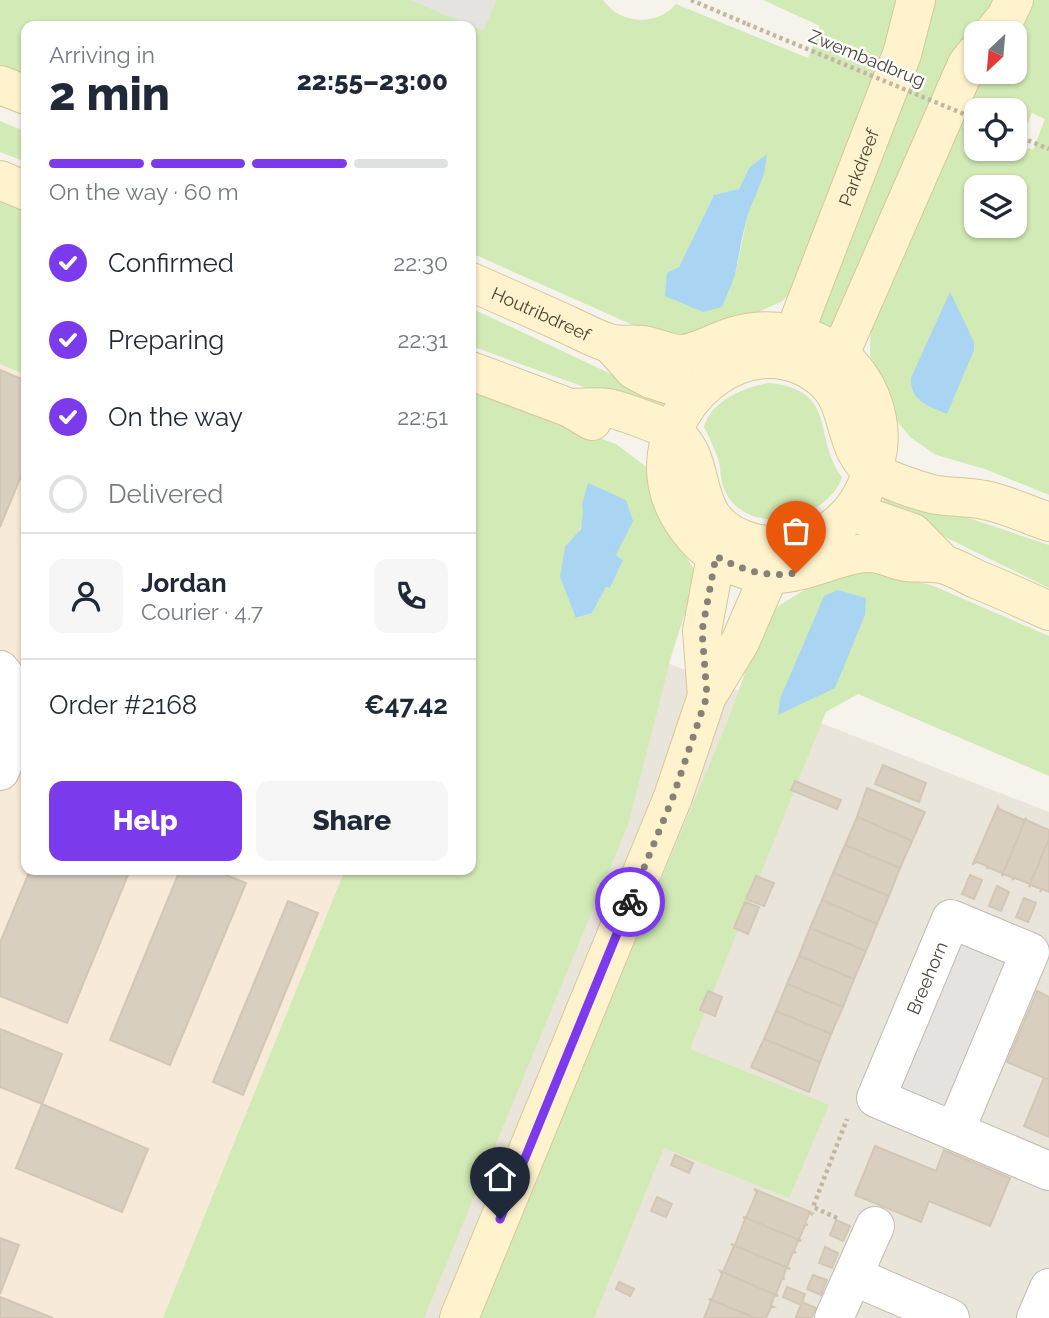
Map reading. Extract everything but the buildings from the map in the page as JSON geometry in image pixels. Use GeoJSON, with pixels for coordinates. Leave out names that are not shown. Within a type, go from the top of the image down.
{"type":"FeatureCollection","features":[{"type":"Feature","properties":{"kind":"main road","name":"Parkdreef"},"geometry":{"type":"LineString","coordinates":[[785,347],[902,54],[916,0]]}},
{"type":"Feature","properties":{"kind":"main road"},"geometry":{"type":"LineString","coordinates":[[1003,21],[1014,0]]}},
{"type":"Feature","properties":{"kind":"main road"},"geometry":{"type":"LineString","coordinates":[[840,354],[964,71]]}},
{"type":"Feature","properties":{"kind":"main road"},"geometry":{"type":"LineString","coordinates":[[0,85],[21,94]]}},
{"type":"Feature","properties":{"kind":"main road"},"geometry":{"type":"LineString","coordinates":[[0,180],[21,189]]}},
{"type":"Feature","properties":{"kind":"main road","name":"Houtribdreef"},"geometry":{"type":"LineString","coordinates":[[476,284],[611,344],[647,346],[665,353],[683,354],[735,336],[767,330],[785,347]]}},
{"type":"Feature","properties":{"kind":"main road"},"geometry":{"type":"LineString","coordinates":[[819,343],[840,354],[866,386],[879,424],[875,457],[853,512],[837,527],[798,544],[775,561],[748,570],[716,556],[694,538],[682,519],[666,478],[670,446],[686,404],[712,379],[745,362],[785,347],[819,343]]}},
{"type":"Feature","properties":{"kind":"main road","name":"Houtribdreef"},"geometry":{"type":"LineString","coordinates":[[611,344],[634,370],[651,379],[695,393]]}},
{"type":"Feature","properties":{"kind":"main road"},"geometry":{"type":"LineString","coordinates":[[785,347],[793,363],[825,381],[838,396],[857,453],[875,457],[932,494],[985,500],[1049,522]]}},
{"type":"Feature","properties":{"kind":"main road"},"geometry":{"type":"LineString","coordinates":[[476,373],[570,408],[608,408],[670,446],[685,447],[692,461],[701,496],[722,529],[738,538],[762,545],[775,561],[796,573],[854,554],[869,553],[903,562],[943,565],[1049,611]]}},
{"type":"Feature","properties":{"kind":"main road"},"geometry":{"type":"LineString","coordinates":[[853,512],[913,533],[943,565]]}},
{"type":"Feature","properties":{"kind":"main road"},"geometry":{"type":"LineString","coordinates":[[707,696],[702,631],[716,556]]}},
{"type":"Feature","properties":{"kind":"main road"},"geometry":{"type":"LineString","coordinates":[[459,1318],[673,797],[707,696],[740,642],[775,561]]}},
{"type":"Feature","properties":{"kind":"street"},"geometry":{"type":"LineString","coordinates":[[0,670],[17,691],[18,727],[0,771]]}},
{"type":"Feature","properties":{"kind":"street","name":"Breehorn"},"geometry":{"type":"LineString","coordinates":[[876,1098],[951,919],[1030,952],[955,1131]]}},
{"type":"Feature","properties":{"kind":"street"},"geometry":{"type":"LineString","coordinates":[[876,1098],[1049,1171]]}},
{"type":"Feature","properties":{"kind":"street"},"geometry":{"type":"LineString","coordinates":[[834,1318],[873,1230]]}},
{"type":"Feature","properties":{"kind":"street"},"geometry":{"type":"LineString","coordinates":[[853,1276],[950,1318]]}},
{"type":"Feature","properties":{"kind":"street"},"geometry":{"type":"LineString","coordinates":[[1037,1318],[1049,1288]]}},
{"type":"Feature","properties":{"kind":"path","name":"Zwembadbrug"},"geometry":{"type":"LineString","coordinates":[[691,0],[964,114]]}},
{"type":"Feature","properties":{"kind":"path"},"geometry":{"type":"LineString","coordinates":[[1027,140],[1049,149]]}},
{"type":"Feature","properties":{"kind":"path"},"geometry":{"type":"LineString","coordinates":[[873,1230],[813,1207],[853,1106],[876,1098]]}},
{"type":"Feature","properties":{"kind":"shaded area"},"geometry":{"type":"Polygon","coordinates":[[[411,0],[497,0],[483,31],[476,28],[476,21],[460,21],[411,0]]]}},
{"type":"Feature","properties":{"kind":"shaded area"},"geometry":{"type":"Polygon","coordinates":[[[0,303],[21,314],[21,875],[372,875],[174,1318],[0,1318],[0,303]]]}},
{"type":"Feature","properties":{"kind":"shaded area"},"geometry":{"type":"Polygon","coordinates":[[[557,620],[1049,812],[1049,1318],[257,1318],[469,875],[476,875],[476,855],[557,620]]]}},
{"type":"Feature","properties":{"kind":"shaded area"},"geometry":{"type":"Polygon","coordinates":[[[951,919],[1030,952],[955,1131],[876,1098],[951,919]]]}},
{"type":"Feature","properties":{"kind":"green space"},"geometry":{"type":"Polygon","coordinates":[[[0,0],[411,0],[461,21],[21,21],[21,76],[0,67],[0,0]]]}},
{"type":"Feature","properties":{"kind":"green space"},"geometry":{"type":"Polygon","coordinates":[[[496,0],[603,0],[618,14],[638,20],[659,16],[676,4],[808,58],[820,26],[763,0],[898,0],[892,29],[791,293],[781,302],[696,336],[653,334],[476,255],[476,27],[482,30],[496,0]],[[749,168],[739,189],[714,195],[679,267],[735,275],[748,214],[749,168]]]}},
{"type":"Feature","properties":{"kind":"green space"},"geometry":{"type":"Polygon","coordinates":[[[923,0],[996,0],[985,21],[964,21],[964,49],[835,324],[829,327],[820,322],[818,317],[923,0]]]}},
{"type":"Feature","properties":{"kind":"green space"},"geometry":{"type":"Polygon","coordinates":[[[1029,0],[1049,0],[1049,495],[985,469],[936,455],[910,437],[896,420],[870,355],[871,315],[964,100],[964,161],[1027,161],[1027,148],[1033,150],[1045,119],[1032,113],[1027,124],[1027,98],[965,98],[971,84],[1027,84],[1027,21],[1020,21],[1029,0]]]}},
{"type":"Feature","properties":{"kind":"green space"},"geometry":{"type":"Polygon","coordinates":[[[0,121],[21,130],[21,160],[0,152],[0,121]]]}},
{"type":"Feature","properties":{"kind":"green space"},"geometry":{"type":"Polygon","coordinates":[[[0,201],[21,209],[21,373],[0,364],[0,201]]]}},
{"type":"Feature","properties":{"kind":"green space"},"geometry":{"type":"Polygon","coordinates":[[[476,310],[662,398],[665,402],[660,412],[656,413],[476,348],[476,310]]]}},
{"type":"Feature","properties":{"kind":"green space"},"geometry":{"type":"Polygon","coordinates":[[[770,383],[792,388],[806,395],[815,406],[833,462],[842,477],[836,489],[822,504],[804,514],[781,519],[758,518],[738,508],[730,500],[723,486],[719,462],[704,427],[714,410],[730,396],[750,387],[770,383]]]}},
{"type":"Feature","properties":{"kind":"green space"},"geometry":{"type":"Polygon","coordinates":[[[476,394],[616,444],[644,465],[653,477],[681,548],[693,568],[693,588],[671,657],[629,822],[424,1318],[163,1318],[343,875],[476,875],[476,394]],[[582,505],[580,529],[565,547],[572,605],[577,618],[592,613],[606,587],[610,588],[623,560],[616,555],[632,521],[582,505]]]}},
{"type":"Feature","properties":{"kind":"green space"},"geometry":{"type":"Polygon","coordinates":[[[885,492],[1049,545],[1049,588],[882,506],[885,492]]]}},
{"type":"Feature","properties":{"kind":"green space"},"geometry":{"type":"Polygon","coordinates":[[[883,570],[936,587],[1049,636],[1049,776],[858,694],[826,712],[690,1049],[829,1105],[789,1198],[664,1148],[594,1318],[478,1318],[728,720],[765,618],[806,589],[839,574],[883,570]]]}},
{"type":"Feature","properties":{"kind":"water"},"geometry":{"type":"Polygon","coordinates":[[[767,154],[764,174],[748,214],[735,275],[722,307],[703,312],[665,296],[667,273],[679,267],[714,195],[739,189],[749,168],[767,154]]]}},
{"type":"Feature","properties":{"kind":"water"},"geometry":{"type":"Polygon","coordinates":[[[950,292],[974,342],[974,350],[947,414],[917,397],[911,378],[950,292]]]}},
{"type":"Feature","properties":{"kind":"water"},"geometry":{"type":"Polygon","coordinates":[[[588,483],[626,500],[633,521],[616,555],[623,560],[610,588],[606,587],[592,613],[576,618],[560,577],[565,547],[581,529],[582,505],[588,483]]]}},
{"type":"Feature","properties":{"kind":"water"},"geometry":{"type":"Polygon","coordinates":[[[838,590],[866,598],[865,615],[835,688],[778,715],[780,699],[824,596],[838,590]]]}},
{"type":"Feature","properties":{"kind":"way so far"},"geometry":{"type":"LineString","coordinates":[[630,902],[673,797],[707,696],[702,631],[716,556],[731,564],[768,575],[796,573]]}},
{"type":"Feature","properties":{"kind":"route"},"geometry":{"type":"LineString","coordinates":[[500,1219],[630,902]]}}]}
